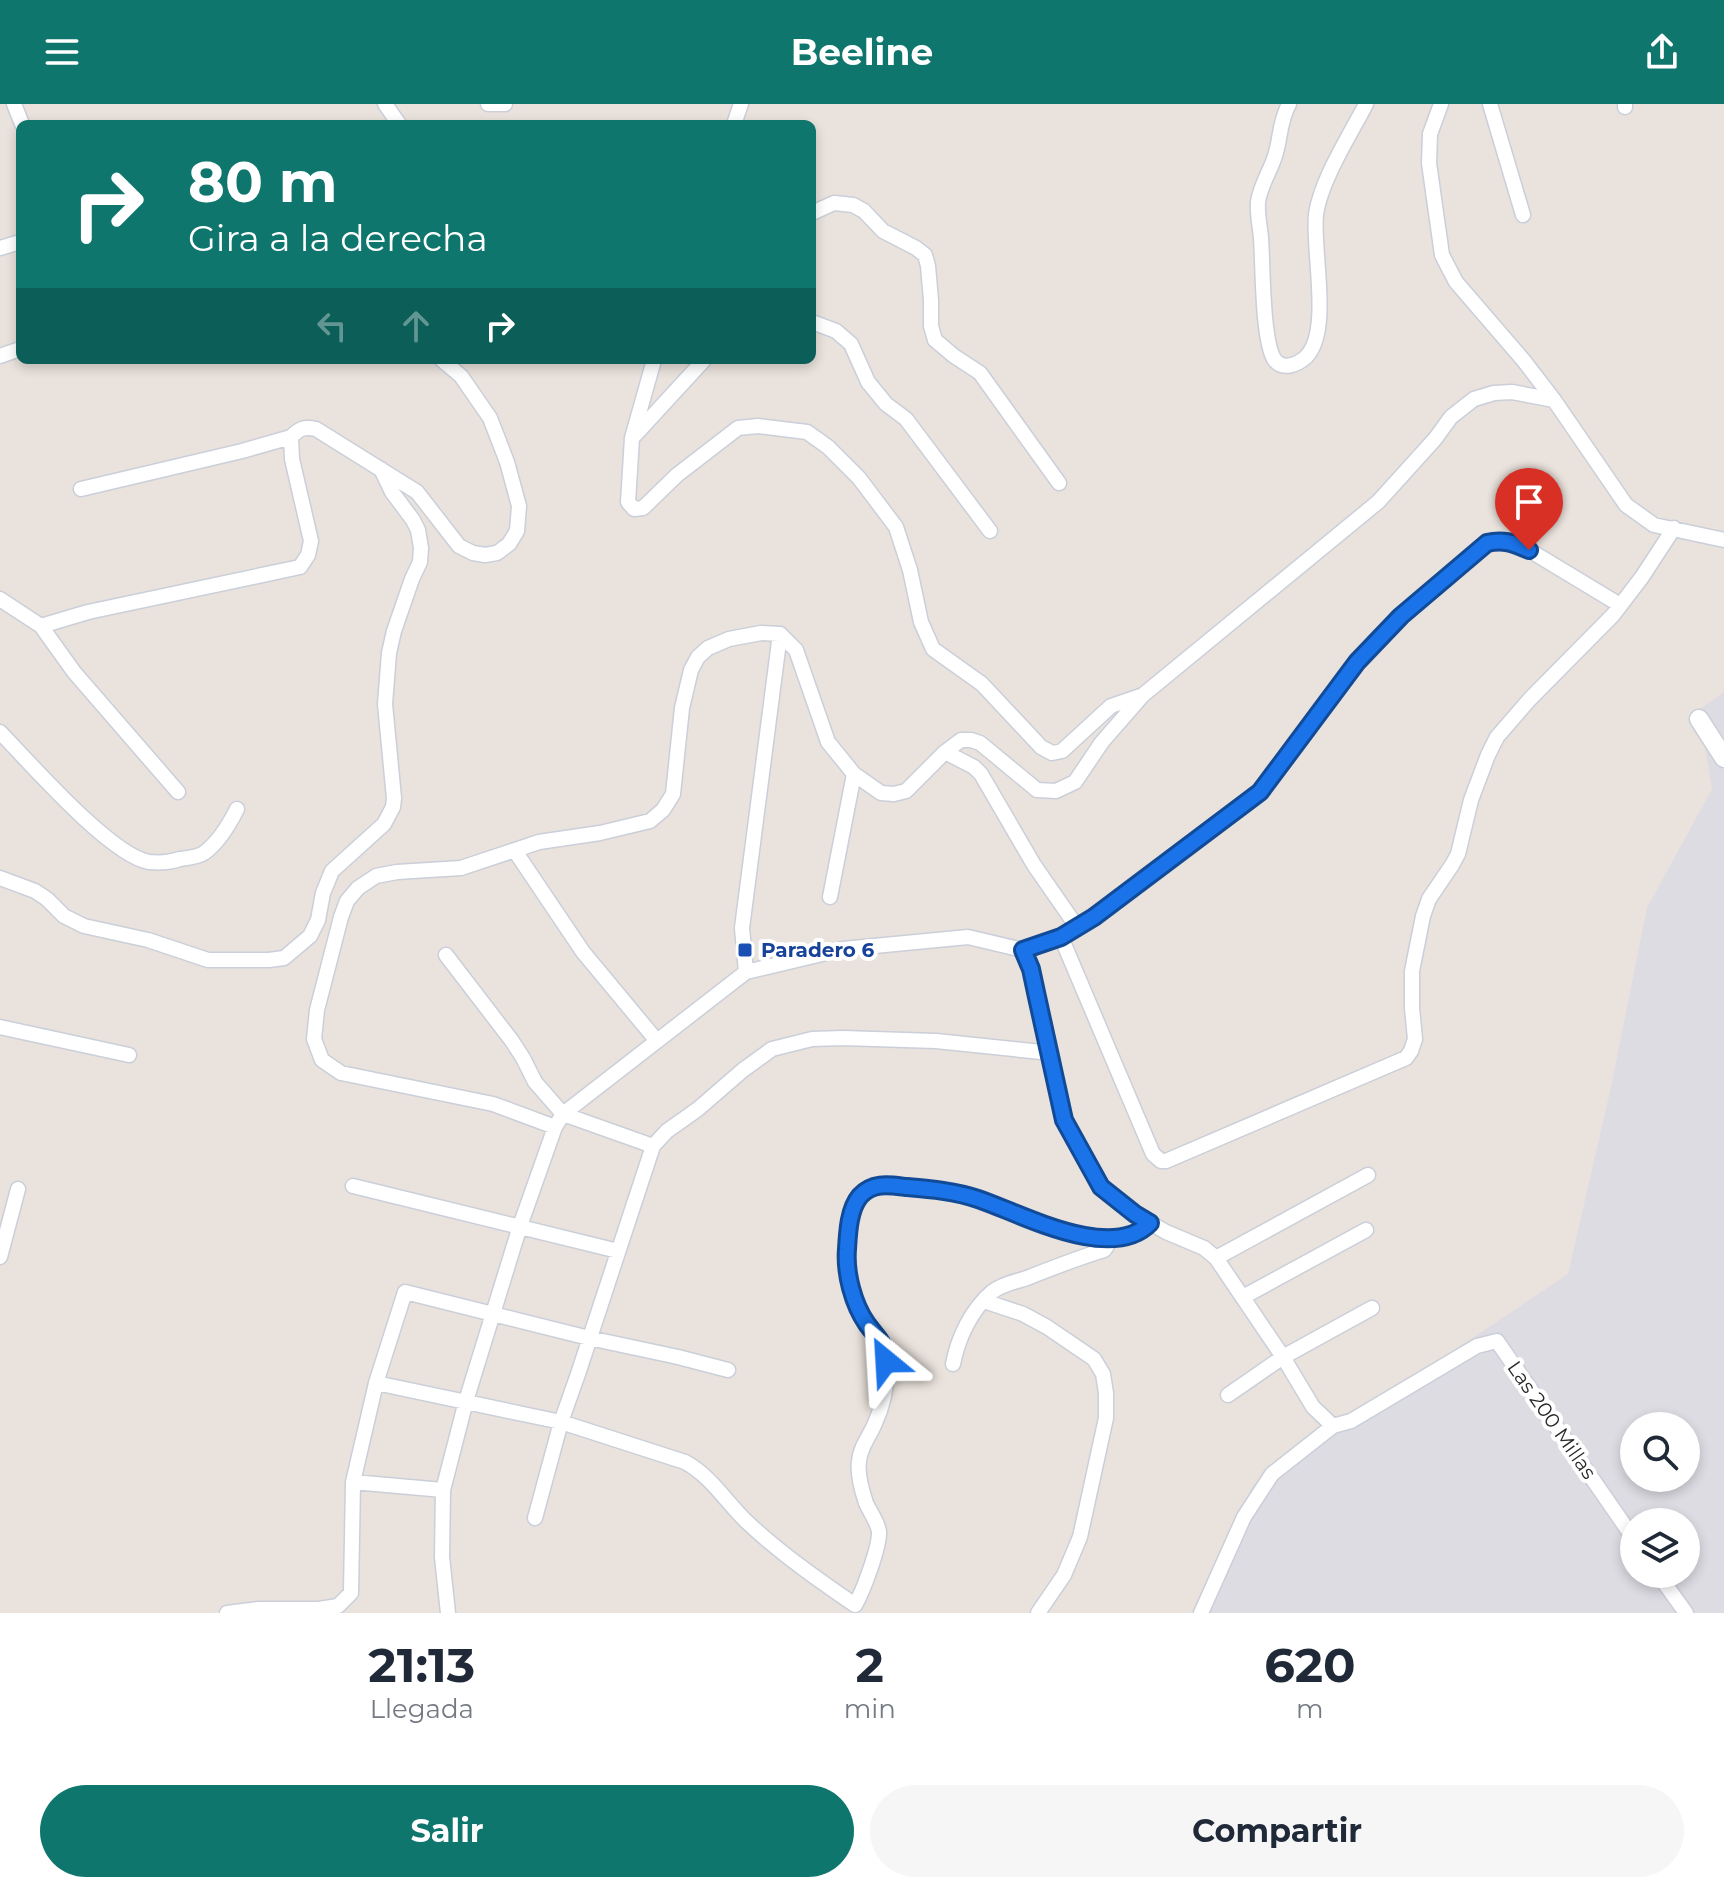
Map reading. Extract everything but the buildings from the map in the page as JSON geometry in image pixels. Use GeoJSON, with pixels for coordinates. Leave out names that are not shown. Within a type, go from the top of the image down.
{"type":"FeatureCollection","features":[{"type":"Feature","properties":{"kind":"street"},"geometry":{"type":"LineString","coordinates":[[488,104],[505,104]]}},
{"type":"Feature","properties":{"kind":"street"},"geometry":{"type":"LineString","coordinates":[[1289,104],[1281,122],[1276,154],[1258,207],[1266,329],[1275,359],[1287,366],[1302,360],[1312,348],[1319,324],[1315,236],[1317,210],[1324,186],[1366,104]]}},
{"type":"Feature","properties":{"kind":"street"},"geometry":{"type":"LineString","coordinates":[[1441,104],[1434,120],[1429,163],[1442,255],[1456,282],[1554,400],[1626,505],[1654,525],[1724,540]]}},
{"type":"Feature","properties":{"kind":"street"},"geometry":{"type":"LineString","coordinates":[[1490,104],[1523,215]]}},
{"type":"Feature","properties":{"kind":"street"},"geometry":{"type":"LineString","coordinates":[[816,211],[834,203],[853,205],[864,211],[883,231],[925,255],[935,340],[980,373],[1059,483]]}},
{"type":"Feature","properties":{"kind":"street"},"geometry":{"type":"LineString","coordinates":[[816,324],[836,331],[851,344],[868,382],[886,404],[906,419],[990,531]]}},
{"type":"Feature","properties":{"kind":"street"},"geometry":{"type":"LineString","coordinates":[[81,489],[242,451],[291,437],[299,429],[307,427],[316,429],[417,492],[459,546],[473,553],[497,553],[509,544],[517,531],[519,506],[490,418],[461,376],[447,364]]}},
{"type":"Feature","properties":{"kind":"street"},"geometry":{"type":"LineString","coordinates":[[653,364],[632,438],[628,502],[634,509],[643,508],[677,475],[738,428],[758,426],[807,432],[828,447],[859,478],[896,527],[910,570],[921,622],[933,649],[982,684],[1041,747],[1052,753],[1062,751],[1111,706],[1143,695]]}},
{"type":"Feature","properties":{"kind":"street"},"geometry":{"type":"LineString","coordinates":[[632,438],[700,364]]}},
{"type":"Feature","properties":{"kind":"street"},"geometry":{"type":"LineString","coordinates":[[653,1146],[493,1104],[341,1073],[322,1060],[314,1039],[317,1010],[347,901],[358,888],[376,876],[461,868],[539,842],[600,833],[650,821],[663,810],[673,794],[682,708],[691,670],[698,657],[708,648],[729,639],[761,633],[780,634],[796,650],[828,742],[854,774],[881,793],[906,791],[961,740],[980,743],[1037,790],[1056,791],[1075,782],[1102,742],[1143,695],[1378,502],[1451,417],[1474,399],[1494,393],[1512,392],[1554,400]]}},
{"type":"Feature","properties":{"kind":"street"},"geometry":{"type":"LineString","coordinates":[[41,626],[88,612],[300,567],[308,555],[311,541],[292,459],[291,437]]}},
{"type":"Feature","properties":{"kind":"street"},"geometry":{"type":"LineString","coordinates":[[0,878],[35,891],[64,916],[84,926],[148,940],[208,960],[284,958],[310,936],[318,920],[323,893],[332,871],[384,824],[393,807],[385,704],[389,653],[401,610],[420,562],[421,548],[413,520],[392,492],[380,468]]}},
{"type":"Feature","properties":{"kind":"street"},"geometry":{"type":"LineString","coordinates":[[1061,937],[1153,1154],[1161,1161],[1406,1058],[1415,1039],[1412,980],[1423,916],[1429,899],[1458,854],[1471,800],[1497,737],[1620,605],[1674,528]]}},
{"type":"Feature","properties":{"kind":"street"},"geometry":{"type":"LineString","coordinates":[[448,1613],[442,1557],[443,1490],[466,1401],[520,1226],[559,1120],[746,972],[843,949],[968,937],[1023,950],[1061,937],[1094,917],[1260,792],[1357,662],[1401,616],[1487,543],[1499,540],[1529,550],[1620,605]]}},
{"type":"Feature","properties":{"kind":"street"},"geometry":{"type":"LineString","coordinates":[[0,599],[41,626],[74,672],[178,792]]}},
{"type":"Feature","properties":{"kind":"street"},"geometry":{"type":"LineString","coordinates":[[746,972],[742,928],[780,634]]}},
{"type":"Feature","properties":{"kind":"street"},"geometry":{"type":"LineString","coordinates":[[1699,719],[1724,758]]}},
{"type":"Feature","properties":{"kind":"street"},"geometry":{"type":"LineString","coordinates":[[0,732],[102,834],[148,862],[172,861],[203,854],[225,831],[237,809]]}},
{"type":"Feature","properties":{"kind":"street"},"geometry":{"type":"LineString","coordinates":[[945,752],[981,774],[1034,865],[1077,927]]}},
{"type":"Feature","properties":{"kind":"street"},"geometry":{"type":"LineString","coordinates":[[830,897],[854,774]]}},
{"type":"Feature","properties":{"kind":"street"},"geometry":{"type":"LineString","coordinates":[[515,851],[583,952],[657,1041]]}},
{"type":"Feature","properties":{"kind":"street"},"geometry":{"type":"LineString","coordinates":[[1023,950],[1031,969],[1064,1120],[1101,1187],[1135,1214],[1166,1232],[1204,1248],[1216,1258],[1313,1407],[1333,1426],[1272,1474],[1244,1517],[1201,1613]]}},
{"type":"Feature","properties":{"kind":"street"},"geometry":{"type":"LineString","coordinates":[[446,955],[512,1041],[559,1120]]}},
{"type":"Feature","properties":{"kind":"street"},"geometry":{"type":"LineString","coordinates":[[0,1027],[129,1055]]}},
{"type":"Feature","properties":{"kind":"street"},"geometry":{"type":"LineString","coordinates":[[535,1518],[561,1422],[653,1146],[667,1131],[772,1049],[812,1039],[936,1041],[1051,1053]]}},
{"type":"Feature","properties":{"kind":"street"},"geometry":{"type":"LineString","coordinates":[[1216,1258],[1368,1175]]}},
{"type":"Feature","properties":{"kind":"street"},"geometry":{"type":"LineString","coordinates":[[376,1383],[561,1422],[685,1462],[708,1479],[767,1540],[853,1609],[874,1555],[879,1531],[866,1502],[859,1460],[880,1410],[887,1378],[885,1347],[860,1313],[847,1273],[852,1213],[858,1199],[879,1185],[943,1191],[977,1199],[1054,1228],[1106,1239],[1133,1235],[1150,1223]]}},
{"type":"Feature","properties":{"kind":"street"},"geometry":{"type":"LineString","coordinates":[[353,1186],[618,1251]]}},
{"type":"Feature","properties":{"kind":"street"},"geometry":{"type":"LineString","coordinates":[[0,1257],[18,1189]]}},
{"type":"Feature","properties":{"kind":"street"},"geometry":{"type":"LineString","coordinates":[[1243,1297],[1366,1230]]}},
{"type":"Feature","properties":{"kind":"street"},"geometry":{"type":"LineString","coordinates":[[953,1364],[964,1330],[990,1293],[1007,1283],[1104,1250],[1108,1244],[1106,1239]]}},
{"type":"Feature","properties":{"kind":"street"},"geometry":{"type":"LineString","coordinates":[[227,1613],[328,1608],[338,1606],[351,1593],[353,1482],[376,1383],[405,1292],[728,1370]]}},
{"type":"Feature","properties":{"kind":"street"},"geometry":{"type":"LineString","coordinates":[[984,1301],[1023,1314],[1047,1327],[1094,1359],[1103,1374],[1106,1418],[1080,1537],[1064,1575],[1038,1613]]}},
{"type":"Feature","properties":{"kind":"street"},"geometry":{"type":"LineString","coordinates":[[1228,1395],[1283,1357],[1372,1308]]}},
{"type":"Feature","properties":{"kind":"street","name":"Las 200 Millas"},"geometry":{"type":"LineString","coordinates":[[1333,1426],[1351,1421],[1477,1346],[1497,1341],[1620,1519]]}},
{"type":"Feature","properties":{"kind":"street"},"geometry":{"type":"LineString","coordinates":[[353,1482],[443,1490]]}},
{"type":"Feature","properties":{"kind":"street"},"geometry":{"type":"LineString","coordinates":[[1668,1588],[1686,1613]]}},
{"type":"Feature","properties":{"kind":"shaded area"},"geometry":{"type":"Polygon","coordinates":[[[1724,692],[1724,1613],[1199,1613],[1253,1485],[1568,1274],[1611,1087],[1647,908],[1712,789],[1699,710],[1724,692]]]}},
{"type":"Feature","properties":{"kind":"place","name":"Paradero 6"},"geometry":{"type":"Point","coordinates":[745,950]}},
{"type":"Feature","properties":{"kind":"route"},"geometry":{"type":"LineString","coordinates":[[886,1361],[885,1347],[860,1313],[847,1273],[847,1249],[854,1205],[871,1188],[888,1185],[960,1194],[1065,1231],[1106,1239],[1126,1238],[1150,1223],[1101,1187],[1064,1120],[1031,969],[1023,950],[1061,937],[1094,917],[1260,792],[1357,662],[1401,616],[1487,543],[1499,540],[1529,550]]}}]}
